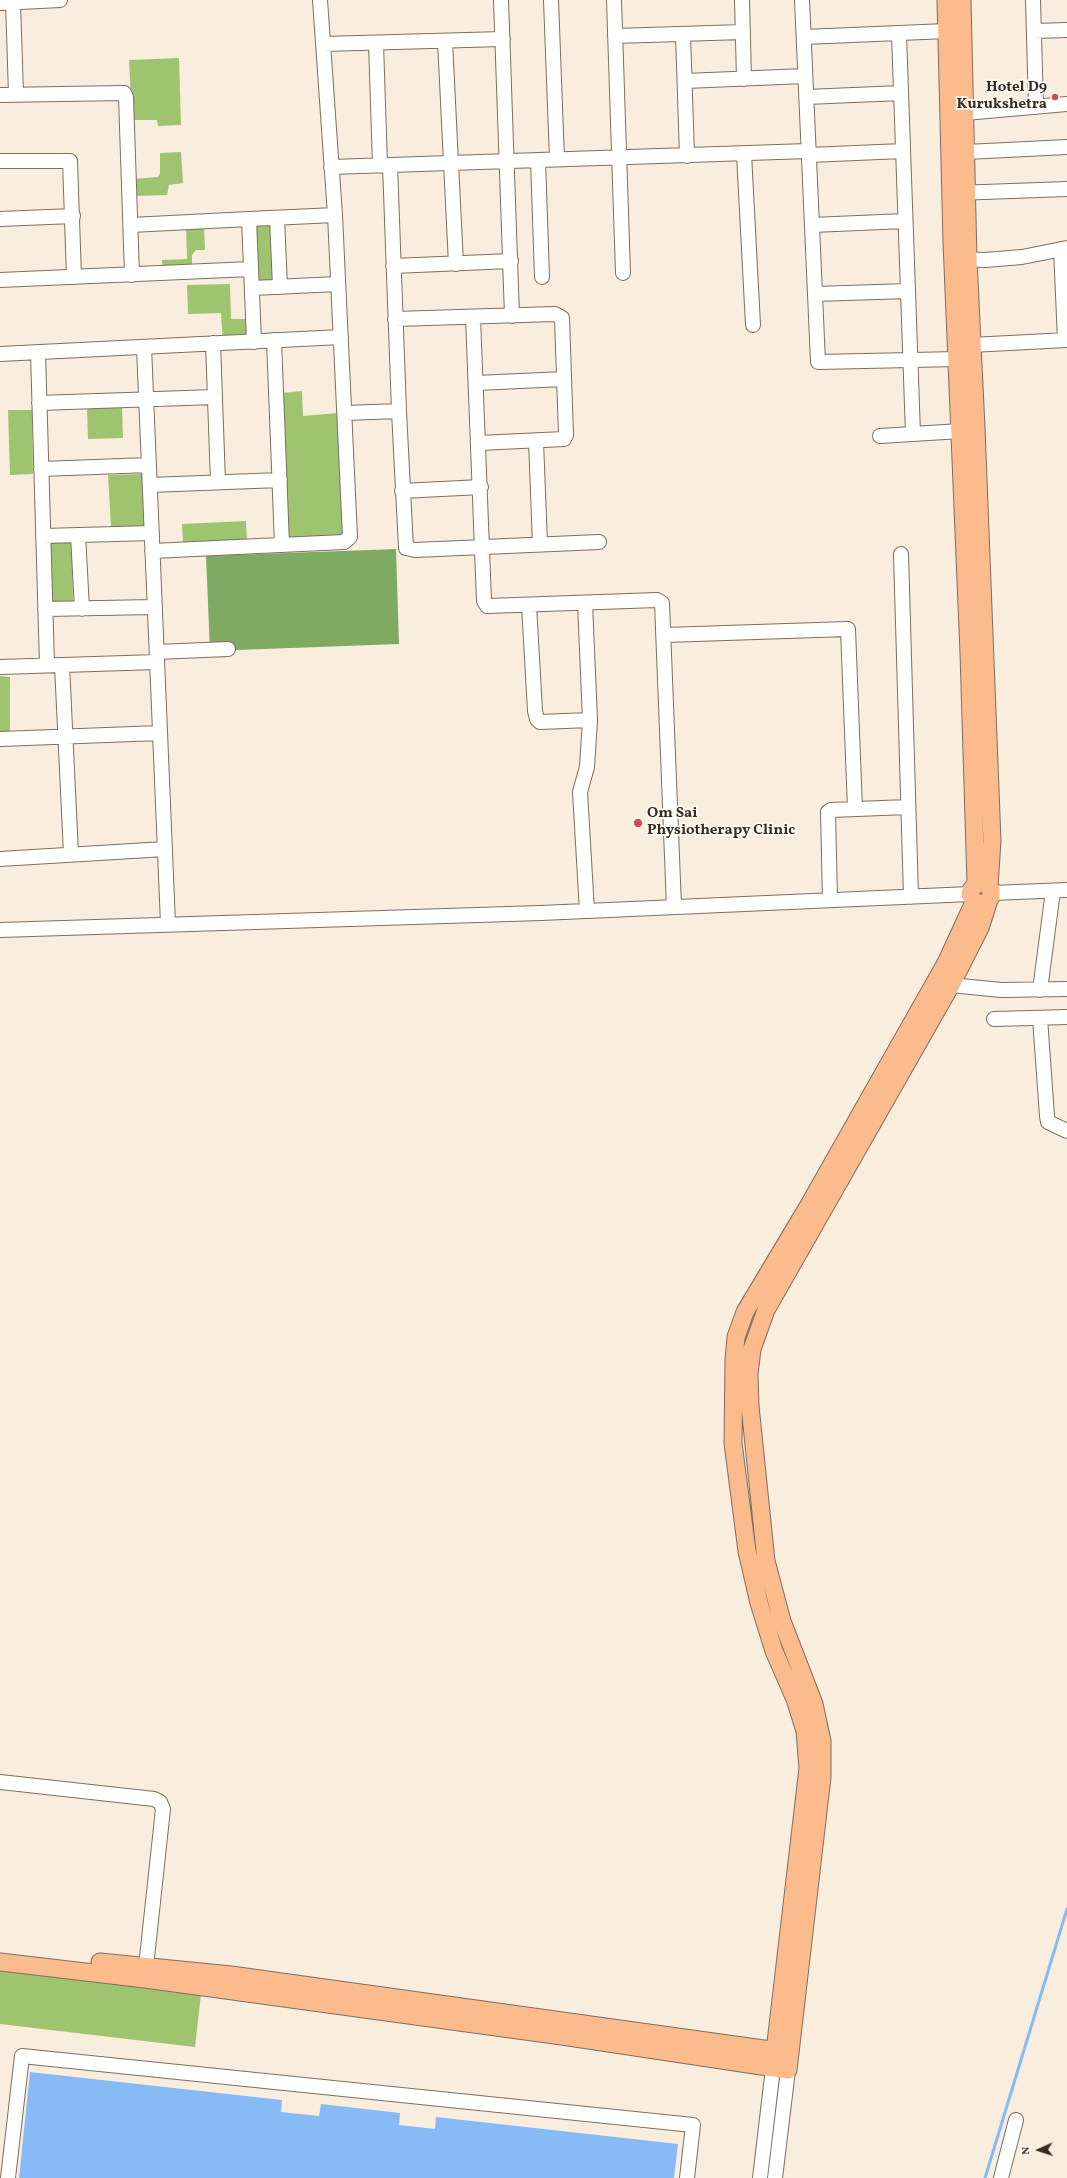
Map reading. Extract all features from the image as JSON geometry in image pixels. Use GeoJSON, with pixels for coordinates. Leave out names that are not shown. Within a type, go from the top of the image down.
{"type":"FeatureCollection","features":[{"type":"Feature","properties":{"kind":"main road"},"geometry":{"type":"LineString","coordinates":[[783,2051],[822,1777],[822,1741],[814,1704],[782,1620],[766,1561],[750,1406],[749,1374],[752,1349],[766,1310],[951,985],[980,928],[982,893],[958,359],[960,259],[959,193],[946,0]]}},
{"type":"Feature","properties":{"kind":"main road"},"geometry":{"type":"LineString","coordinates":[[959,193],[966,152],[962,0]]}},
{"type":"Feature","properties":{"kind":"main road"},"geometry":{"type":"LineString","coordinates":[[0,1952],[781,2069],[808,1768],[805,1731],[772,1644],[759,1603],[747,1551],[733,1443],[734,1360],[736,1337],[744,1312],[809,1205],[946,964],[982,893],[992,841],[976,428],[971,345],[960,259]]}},
{"type":"Feature","properties":{"kind":"main road"},"geometry":{"type":"LineString","coordinates":[[0,1962],[145,1973],[231,1975],[783,2051]]}},
{"type":"Feature","properties":{"kind":"street"},"geometry":{"type":"LineString","coordinates":[[16,94],[6,2],[60,0]]}},
{"type":"Feature","properties":{"kind":"street"},"geometry":{"type":"LineString","coordinates":[[152,551],[344,542],[350,537],[335,215],[320,0]]}},
{"type":"Feature","properties":{"kind":"street"},"geometry":{"type":"LineString","coordinates":[[501,0],[512,316]]}},
{"type":"Feature","properties":{"kind":"street"},"geometry":{"type":"LineString","coordinates":[[551,0],[557,159]]}},
{"type":"Feature","properties":{"kind":"street"},"geometry":{"type":"LineString","coordinates":[[614,0],[622,273]]}},
{"type":"Feature","properties":{"kind":"street"},"geometry":{"type":"LineString","coordinates":[[742,0],[744,79]]}},
{"type":"Feature","properties":{"kind":"street"},"geometry":{"type":"LineString","coordinates":[[802,0],[818,362],[958,359]]}},
{"type":"Feature","properties":{"kind":"street"},"geometry":{"type":"LineString","coordinates":[[1033,0],[1036,107]]}},
{"type":"Feature","properties":{"kind":"street"},"geometry":{"type":"LineString","coordinates":[[1034,31],[1067,30]]}},
{"type":"Feature","properties":{"kind":"street"},"geometry":{"type":"LineString","coordinates":[[804,37],[947,31]]}},
{"type":"Feature","properties":{"kind":"street"},"geometry":{"type":"LineString","coordinates":[[615,36],[743,32]]}},
{"type":"Feature","properties":{"kind":"street"},"geometry":{"type":"LineString","coordinates":[[683,34],[687,156]]}},
{"type":"Feature","properties":{"kind":"street"},"geometry":{"type":"LineString","coordinates":[[899,34],[913,434]]}},
{"type":"Feature","properties":{"kind":"street"},"geometry":{"type":"LineString","coordinates":[[323,44],[503,39]]}},
{"type":"Feature","properties":{"kind":"street"},"geometry":{"type":"LineString","coordinates":[[445,41],[456,264]]}},
{"type":"Feature","properties":{"kind":"street"},"geometry":{"type":"LineString","coordinates":[[376,43],[393,266],[398,411],[406,548],[415,550],[599,542]]}},
{"type":"Feature","properties":{"kind":"street"},"geometry":{"type":"LineString","coordinates":[[685,81],[806,76]]}},
{"type":"Feature","properties":{"kind":"street"},"geometry":{"type":"LineString","coordinates":[[0,95],[124,93],[126,98],[132,275]]}},
{"type":"Feature","properties":{"kind":"street"},"geometry":{"type":"LineString","coordinates":[[806,97],[901,93]]}},
{"type":"Feature","properties":{"kind":"street"},"geometry":{"type":"LineString","coordinates":[[965,113],[1067,104]]}},
{"type":"Feature","properties":{"kind":"street"},"geometry":{"type":"LineString","coordinates":[[966,152],[1067,147]]}},
{"type":"Feature","properties":{"kind":"street"},"geometry":{"type":"LineString","coordinates":[[331,167],[557,159],[903,151]]}},
{"type":"Feature","properties":{"kind":"street"},"geometry":{"type":"LineString","coordinates":[[744,154],[754,325]]}},
{"type":"Feature","properties":{"kind":"street"},"geometry":{"type":"LineString","coordinates":[[538,160],[542,277]]}},
{"type":"Feature","properties":{"kind":"street"},"geometry":{"type":"LineString","coordinates":[[0,161],[70,161],[74,277]]}},
{"type":"Feature","properties":{"kind":"street"},"geometry":{"type":"LineString","coordinates":[[959,193],[1067,189]]}},
{"type":"Feature","properties":{"kind":"street"},"geometry":{"type":"LineString","coordinates":[[131,224],[335,215]]}},
{"type":"Feature","properties":{"kind":"street"},"geometry":{"type":"LineString","coordinates":[[0,219],[73,216]]}},
{"type":"Feature","properties":{"kind":"street"},"geometry":{"type":"LineString","coordinates":[[277,218],[280,287]]}},
{"type":"Feature","properties":{"kind":"street"},"geometry":{"type":"LineString","coordinates":[[249,219],[254,342]]}},
{"type":"Feature","properties":{"kind":"street"},"geometry":{"type":"LineString","coordinates":[[812,225],[906,221]]}},
{"type":"Feature","properties":{"kind":"street"},"geometry":{"type":"LineString","coordinates":[[960,259],[1022,257],[1064,248],[1066,340],[971,345]]}},
{"type":"Feature","properties":{"kind":"street"},"geometry":{"type":"LineString","coordinates":[[393,266],[510,261]]}},
{"type":"Feature","properties":{"kind":"street"},"geometry":{"type":"LineString","coordinates":[[0,280],[251,269]]}},
{"type":"Feature","properties":{"kind":"street"},"geometry":{"type":"LineString","coordinates":[[252,288],[338,284]]}},
{"type":"Feature","properties":{"kind":"street"},"geometry":{"type":"LineString","coordinates":[[815,294],[908,291]]}},
{"type":"Feature","properties":{"kind":"street"},"geometry":{"type":"LineString","coordinates":[[395,320],[555,314],[562,318],[566,436],[562,440],[479,443]]}},
{"type":"Feature","properties":{"kind":"street"},"geometry":{"type":"LineString","coordinates":[[473,317],[481,487],[484,601],[487,606],[657,600],[662,603],[665,635],[674,907]]}},
{"type":"Feature","properties":{"kind":"street"},"geometry":{"type":"LineString","coordinates":[[0,354],[341,337]]}},
{"type":"Feature","properties":{"kind":"street"},"geometry":{"type":"LineString","coordinates":[[274,340],[282,544]]}},
{"type":"Feature","properties":{"kind":"street"},"geometry":{"type":"LineString","coordinates":[[213,343],[218,482]]}},
{"type":"Feature","properties":{"kind":"street"},"geometry":{"type":"LineString","coordinates":[[144,347],[168,924]]}},
{"type":"Feature","properties":{"kind":"street"},"geometry":{"type":"LineString","coordinates":[[38,352],[47,665]]}},
{"type":"Feature","properties":{"kind":"street"},"geometry":{"type":"LineString","coordinates":[[476,383],[564,379]]}},
{"type":"Feature","properties":{"kind":"street"},"geometry":{"type":"LineString","coordinates":[[39,403],[215,396]]}},
{"type":"Feature","properties":{"kind":"street"},"geometry":{"type":"LineString","coordinates":[[345,413],[398,411]]}},
{"type":"Feature","properties":{"kind":"street"},"geometry":{"type":"LineString","coordinates":[[880,436],[961,431]]}},
{"type":"Feature","properties":{"kind":"street"},"geometry":{"type":"LineString","coordinates":[[536,441],[540,544]]}},
{"type":"Feature","properties":{"kind":"street"},"geometry":{"type":"LineString","coordinates":[[41,469],[149,465]]}},
{"type":"Feature","properties":{"kind":"street"},"geometry":{"type":"LineString","coordinates":[[150,486],[280,480]]}},
{"type":"Feature","properties":{"kind":"street"},"geometry":{"type":"LineString","coordinates":[[402,490],[481,487]]}},
{"type":"Feature","properties":{"kind":"street"},"geometry":{"type":"LineString","coordinates":[[43,536],[152,532]]}},
{"type":"Feature","properties":{"kind":"street"},"geometry":{"type":"LineString","coordinates":[[78,535],[82,609]]}},
{"type":"Feature","properties":{"kind":"street"},"geometry":{"type":"LineString","coordinates":[[900,554],[911,897]]}},
{"type":"Feature","properties":{"kind":"street"},"geometry":{"type":"LineString","coordinates":[[585,603],[590,720],[587,767],[580,792],[587,911]]}},
{"type":"Feature","properties":{"kind":"street"},"geometry":{"type":"LineString","coordinates":[[529,605],[536,719],[540,722],[590,720]]}},
{"type":"Feature","properties":{"kind":"street"},"geometry":{"type":"LineString","coordinates":[[45,609],[155,607]]}},
{"type":"Feature","properties":{"kind":"street"},"geometry":{"type":"LineString","coordinates":[[665,635],[848,628],[855,809]]}},
{"type":"Feature","properties":{"kind":"street"},"geometry":{"type":"LineString","coordinates":[[0,667],[62,665],[228,650]]}},
{"type":"Feature","properties":{"kind":"street"},"geometry":{"type":"LineString","coordinates":[[62,665],[71,854]]}},
{"type":"Feature","properties":{"kind":"street"},"geometry":{"type":"LineString","coordinates":[[0,739],[160,733]]}},
{"type":"Feature","properties":{"kind":"street"},"geometry":{"type":"LineString","coordinates":[[830,900],[828,812],[831,810],[908,807]]}},
{"type":"Feature","properties":{"kind":"street"},"geometry":{"type":"LineString","coordinates":[[0,859],[165,849]]}},
{"type":"Feature","properties":{"kind":"street"},"geometry":{"type":"LineString","coordinates":[[1040,990],[1053,890]]}},
{"type":"Feature","properties":{"kind":"street"},"geometry":{"type":"LineString","coordinates":[[0,930],[587,911],[1067,890]]}},
{"type":"Feature","properties":{"kind":"street"},"geometry":{"type":"LineString","coordinates":[[951,985],[1001,990],[1067,989]]}},
{"type":"Feature","properties":{"kind":"street"},"geometry":{"type":"LineString","coordinates":[[994,1019],[1067,1017]]}},
{"type":"Feature","properties":{"kind":"street"},"geometry":{"type":"LineString","coordinates":[[1040,1018],[1046,1116],[1048,1122],[1067,1131]]}},
{"type":"Feature","properties":{"kind":"street"},"geometry":{"type":"LineString","coordinates":[[0,1782],[154,1798],[160,1802],[163,1810],[145,1973]]}},
{"type":"Feature","properties":{"kind":"street"},"geometry":{"type":"LineString","coordinates":[[8,2178],[22,2056],[693,2126],[687,2178]]}},
{"type":"Feature","properties":{"kind":"street"},"geometry":{"type":"LineString","coordinates":[[760,2178],[781,2069]]}},
{"type":"Feature","properties":{"kind":"street"},"geometry":{"type":"LineString","coordinates":[[775,2178],[781,2069]]}},
{"type":"Feature","properties":{"kind":"street"},"geometry":{"type":"LineString","coordinates":[[1001,2178],[1016,2120]]}},
{"type":"Feature","properties":{"kind":"green space"},"geometry":{"type":"Polygon","coordinates":[[[179,58],[181,125],[158,126],[157,120],[132,120],[129,60],[179,58]]]}},
{"type":"Feature","properties":{"kind":"green space"},"geometry":{"type":"Polygon","coordinates":[[[181,152],[183,183],[169,185],[167,195],[134,196],[133,179],[158,177],[160,173],[160,153],[181,152]]]}},
{"type":"Feature","properties":{"kind":"green space"},"geometry":{"type":"Polygon","coordinates":[[[204,224],[205,250],[196,250],[192,255],[192,277],[163,279],[162,260],[187,259],[186,225],[204,224]]]}},
{"type":"Feature","properties":{"kind":"green space"},"geometry":{"type":"Polygon","coordinates":[[[273,224],[276,289],[256,290],[253,225],[273,224]]]}},
{"type":"Feature","properties":{"kind":"green space"},"geometry":{"type":"Polygon","coordinates":[[[230,284],[231,319],[246,319],[247,343],[223,344],[221,313],[188,314],[187,285],[230,284]]]}},
{"type":"Feature","properties":{"kind":"green space"},"geometry":{"type":"Polygon","coordinates":[[[302,391],[303,416],[338,413],[343,537],[286,541],[282,393],[302,391]]]}},
{"type":"Feature","properties":{"kind":"green space"},"geometry":{"type":"Polygon","coordinates":[[[122,407],[123,438],[88,439],[87,408],[122,407]]]}},
{"type":"Feature","properties":{"kind":"green space"},"geometry":{"type":"Polygon","coordinates":[[[8,410],[32,410],[33,474],[10,475],[8,410]]]}},
{"type":"Feature","properties":{"kind":"green space"},"geometry":{"type":"Polygon","coordinates":[[[143,474],[145,526],[111,527],[108,475],[143,474]]]}},
{"type":"Feature","properties":{"kind":"green space"},"geometry":{"type":"Polygon","coordinates":[[[246,521],[247,540],[183,544],[182,524],[246,521]]]}},
{"type":"Feature","properties":{"kind":"green space"},"geometry":{"type":"Polygon","coordinates":[[[49,540],[72,540],[73,604],[50,605],[49,540]]]}},
{"type":"Feature","properties":{"kind":"green space"},"geometry":{"type":"Polygon","coordinates":[[[396,549],[399,644],[210,651],[206,556],[396,549]]]}},
{"type":"Feature","properties":{"kind":"green space"},"geometry":{"type":"Polygon","coordinates":[[[0,676],[10,677],[10,732],[0,732],[0,676]]]}},
{"type":"Feature","properties":{"kind":"green space"},"geometry":{"type":"Polygon","coordinates":[[[0,1971],[201,1994],[195,2047],[0,2024],[0,1971]]]}},
{"type":"Feature","properties":{"kind":"water"},"geometry":{"type":"Polygon","coordinates":[[[30,2072],[282,2100],[281,2112],[319,2116],[321,2104],[400,2113],[399,2125],[435,2129],[436,2117],[678,2144],[674,2178],[19,2178],[30,2072]]]}},
{"type":"Feature","properties":{"kind":"waterway"},"geometry":{"type":"LineString","coordinates":[[985,2178],[1067,1909]]}},
{"type":"Feature","properties":{"kind":"place","name":"Hotel D9 Kurukshetra"},"geometry":{"type":"Point","coordinates":[1055,97]}},
{"type":"Feature","properties":{"kind":"place","name":"Om Sai Physiotherapy Clinic"},"geometry":{"type":"Point","coordinates":[638,823]}}]}
